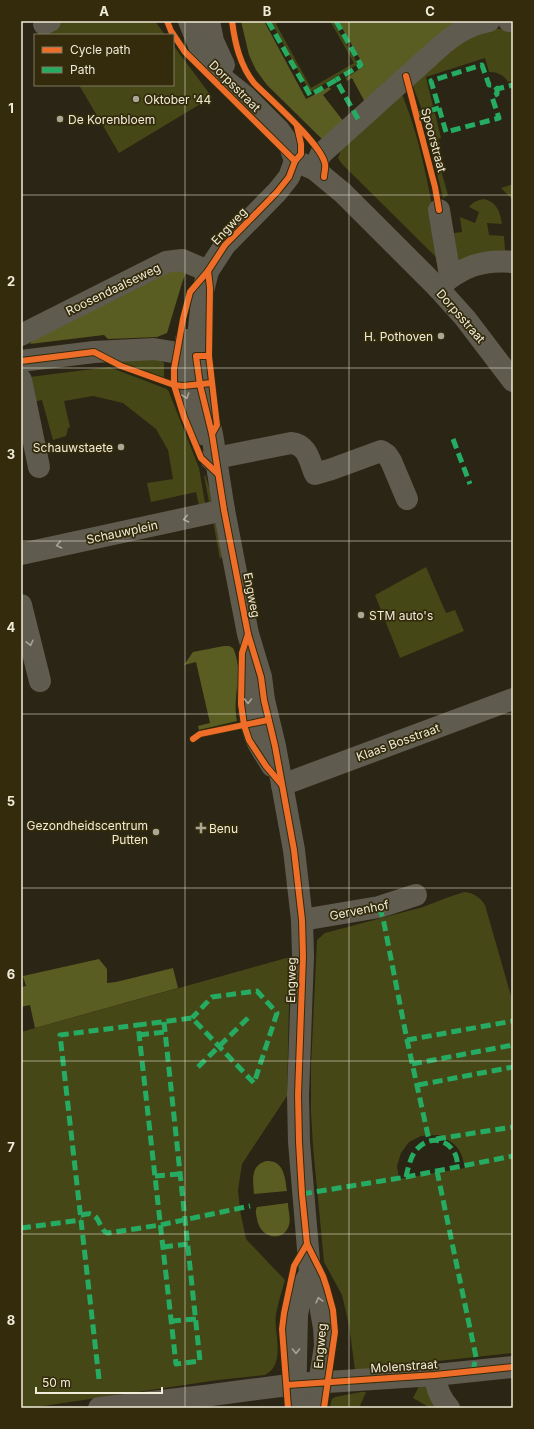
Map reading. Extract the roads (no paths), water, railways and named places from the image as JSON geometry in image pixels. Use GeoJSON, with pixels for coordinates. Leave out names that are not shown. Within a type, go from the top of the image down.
{"type":"FeatureCollection","features":[{"type":"Feature","properties":{"kind":"street","name":"Engweg"},"geometry":{"type":"LineString","coordinates":[[315,1408],[325,1346],[324,1328],[319,1300],[310,1273],[299,1142],[298,1095],[303,977],[302,920],[294,850],[264,700],[261,677],[248,634],[215,463],[184,392],[182,374],[190,355],[205,281],[225,245],[277,192],[289,177],[321,154],[443,44],[457,33],[474,24],[489,21]]}},
{"type":"Feature","properties":{"kind":"street","name":"Dorpsstraat"},"geometry":{"type":"LineString","coordinates":[[198,22],[199,46],[220,76],[245,96],[279,130],[304,165],[343,193],[444,282],[465,318],[513,381]]}},
{"type":"Feature","properties":{"kind":"street"},"geometry":{"type":"LineString","coordinates":[[439,210],[444,282],[479,263],[500,261],[513,262]]}},
{"type":"Feature","properties":{"kind":"street","name":"Roosendaalseweg"},"geometry":{"type":"LineString","coordinates":[[21,335],[166,262],[182,260],[205,281]]}},
{"type":"Feature","properties":{"kind":"street"},"geometry":{"type":"LineString","coordinates":[[21,361],[94,352],[154,349],[190,355]]}},
{"type":"Feature","properties":{"kind":"street"},"geometry":{"type":"LineString","coordinates":[[21,380],[39,466]]}},
{"type":"Feature","properties":{"kind":"street"},"geometry":{"type":"LineString","coordinates":[[215,463],[291,443],[299,444],[305,449],[315,474],[332,470],[381,452],[387,454],[391,461],[407,499]]}},
{"type":"Feature","properties":{"kind":"street","name":"Schauwplein"},"geometry":{"type":"LineString","coordinates":[[21,554],[224,510]]}},
{"type":"Feature","properties":{"kind":"street"},"geometry":{"type":"LineString","coordinates":[[21,606],[40,680]]}},
{"type":"Feature","properties":{"kind":"street","name":"Klaas Bosstraat"},"geometry":{"type":"LineString","coordinates":[[282,785],[513,699]]}},
{"type":"Feature","properties":{"kind":"street","name":"Gervenhof"},"geometry":{"type":"LineString","coordinates":[[302,920],[380,907],[416,895]]}},
{"type":"Feature","properties":{"kind":"street","name":"Engweg"},"geometry":{"type":"LineString","coordinates":[[295,1408],[297,1315],[302,1288],[310,1273]]}},
{"type":"Feature","properties":{"kind":"street","name":"Molenstraat"},"geometry":{"type":"LineString","coordinates":[[99,1408],[296,1384],[435,1375],[513,1367]]}},
{"type":"Feature","properties":{"kind":"street"},"geometry":{"type":"LineString","coordinates":[[435,1375],[436,1386],[440,1396],[449,1408]]}},
{"type":"Feature","properties":{"kind":"place","name":"Oktober '44"},"geometry":{"type":"Point","coordinates":[136,99]}},
{"type":"Feature","properties":{"kind":"place","name":"De Korenbloem"},"geometry":{"type":"Point","coordinates":[60,119]}},
{"type":"Feature","properties":{"kind":"place","name":"H. Pothoven"},"geometry":{"type":"Point","coordinates":[441,336]}},
{"type":"Feature","properties":{"kind":"place","name":"Schauwstaete"},"geometry":{"type":"Point","coordinates":[121,447]}},
{"type":"Feature","properties":{"kind":"place","name":"STM auto's"},"geometry":{"type":"Point","coordinates":[361,615]}},
{"type":"Feature","properties":{"kind":"place","name":"Benu"},"geometry":{"type":"Point","coordinates":[201,828]}},
{"type":"Feature","properties":{"kind":"place","name":"Gezondheidscentrum Putten"},"geometry":{"type":"Point","coordinates":[156,832]}}]}
